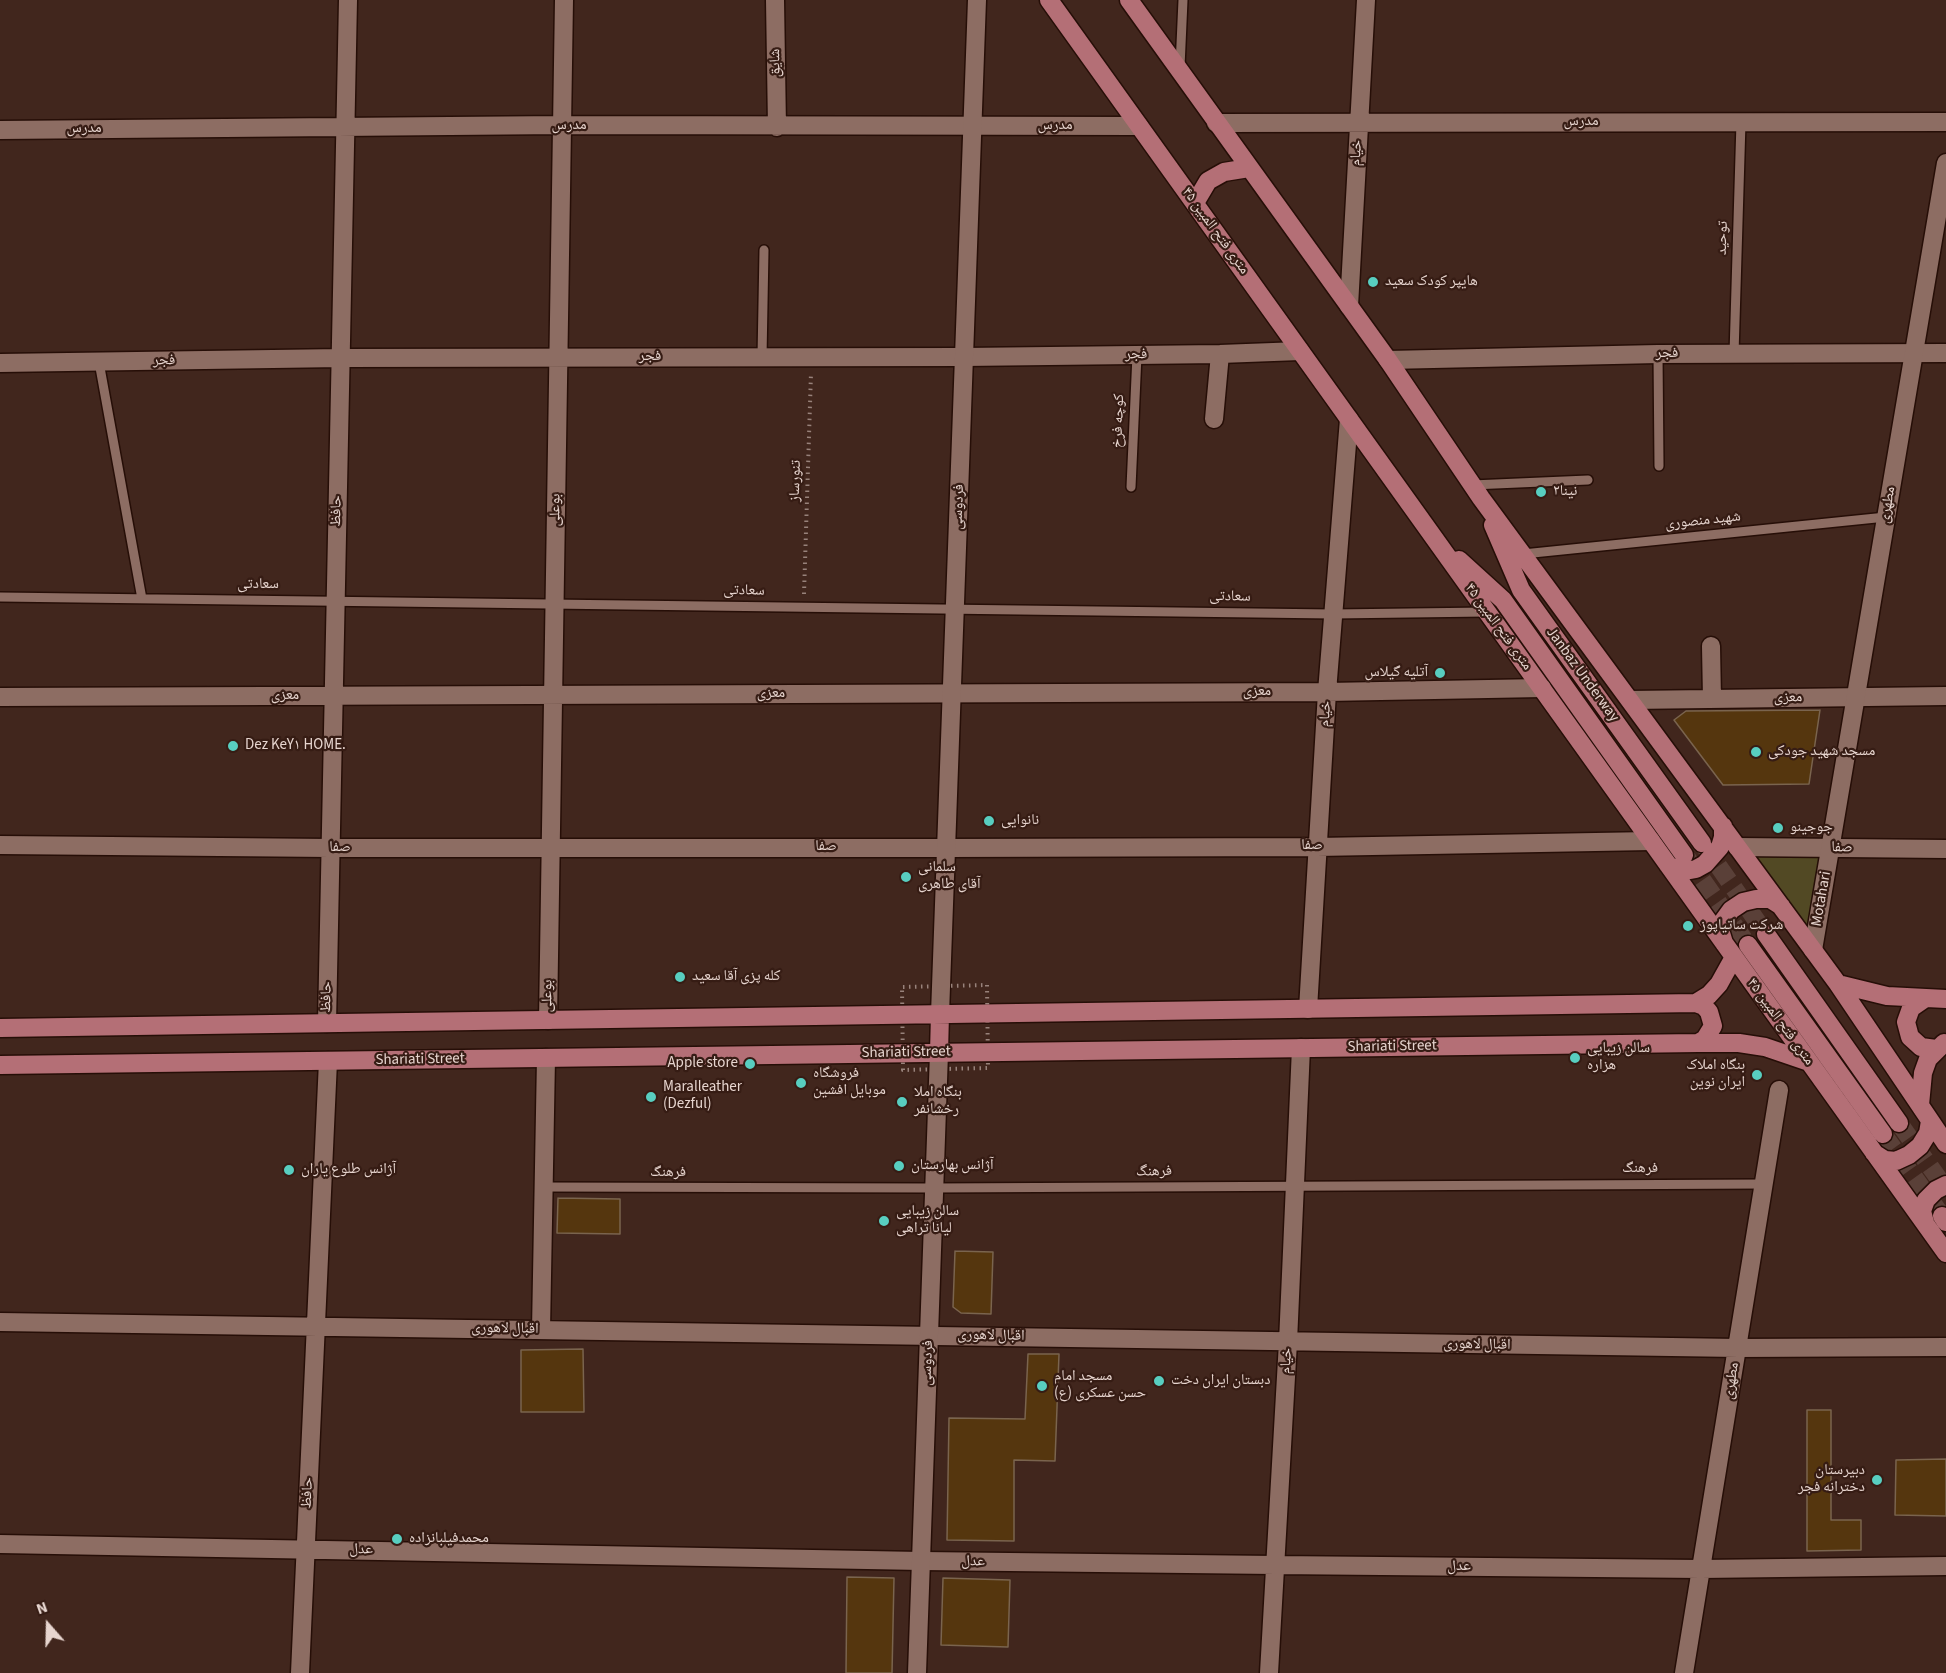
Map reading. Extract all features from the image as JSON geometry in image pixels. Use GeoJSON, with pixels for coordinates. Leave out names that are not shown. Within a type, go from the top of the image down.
{"type":"FeatureCollection","features":[{"type":"Feature","properties":{"kind":"main road","name":"۴۵ متری فتح المبین"},"geometry":{"type":"LineString","coordinates":[[1049,0],[1874,1152],[1937,1220],[1946,1253]]}},
{"type":"Feature","properties":{"kind":"main road"},"geometry":{"type":"LineString","coordinates":[[1129,0],[1388,360],[1476,491],[1814,950],[1946,1144]]}},
{"type":"Feature","properties":{"kind":"main road"},"geometry":{"type":"LineString","coordinates":[[1194,203],[1208,181],[1224,172],[1249,168]]}},
{"type":"Feature","properties":{"kind":"main road","name":"Janbaz Underway"},"geometry":{"type":"LineString","coordinates":[[1476,491],[1521,590],[1702,843]]}},
{"type":"Feature","properties":{"kind":"main road","name":"Janbaz Underway"},"geometry":{"type":"LineString","coordinates":[[1431,534],[1503,600],[1684,855]]}},
{"type":"Feature","properties":{"kind":"main road"},"geometry":{"type":"LineString","coordinates":[[1668,865],[1676,870],[1685,871],[1706,864],[1720,847],[1724,837],[1723,826]]}},
{"type":"Feature","properties":{"kind":"main road"},"geometry":{"type":"LineString","coordinates":[[0,1028],[1696,1003],[1709,995],[1719,984],[1729,950],[1720,930],[1731,910],[1743,902],[1756,898],[1770,899],[1781,906]]}},
{"type":"Feature","properties":{"kind":"main road"},"geometry":{"type":"LineString","coordinates":[[1766,934],[1899,1123]]}},
{"type":"Feature","properties":{"kind":"main road"},"geometry":{"type":"LineString","coordinates":[[1748,945],[1883,1134]]}},
{"type":"Feature","properties":{"kind":"main road"},"geometry":{"type":"LineString","coordinates":[[1838,984],[1887,996],[1946,999]]}},
{"type":"Feature","properties":{"kind":"main road"},"geometry":{"type":"LineString","coordinates":[[1923,999],[1911,1008],[1906,1022],[1910,1037],[1921,1047],[1941,1046]]}},
{"type":"Feature","properties":{"kind":"main road"},"geometry":{"type":"LineString","coordinates":[[1696,1003],[1709,1012],[1713,1026],[1705,1040],[1698,1043]]}},
{"type":"Feature","properties":{"kind":"main road"},"geometry":{"type":"LineString","coordinates":[[939,1053],[940,1014]]}},
{"type":"Feature","properties":{"kind":"main road","name":"Shariati Street"},"geometry":{"type":"LineString","coordinates":[[0,1065],[1698,1043],[1739,1043],[1765,1047],[1809,1062]]}},
{"type":"Feature","properties":{"kind":"main road"},"geometry":{"type":"LineString","coordinates":[[1874,1152],[1885,1160],[1896,1161],[1909,1155],[1920,1146],[1928,1133],[1923,1073],[1928,1059],[1941,1046]]}},
{"type":"Feature","properties":{"kind":"main road"},"geometry":{"type":"LineString","coordinates":[[1937,1220],[1922,1211],[1926,1200],[1936,1190],[1946,1185]]}},
{"type":"Feature","properties":{"kind":"street","name":"حافظ"},"geometry":{"type":"LineString","coordinates":[[327,1023],[348,0]]}},
{"type":"Feature","properties":{"kind":"street","name":"بوعلی"},"geometry":{"type":"LineString","coordinates":[[548,1020],[564,0]]}},
{"type":"Feature","properties":{"kind":"street","name":"شایق"},"geometry":{"type":"LineString","coordinates":[[775,0],[777,127]]}},
{"type":"Feature","properties":{"kind":"street","name":"فردوسی"},"geometry":{"type":"LineString","coordinates":[[940,1014],[977,0]]}},
{"type":"Feature","properties":{"kind":"street","name":"خیام"},"geometry":{"type":"LineString","coordinates":[[1349,306],[1366,0]]}},
{"type":"Feature","properties":{"kind":"street","name":"مدرس"},"geometry":{"type":"LineString","coordinates":[[1216,123],[1946,122]]}},
{"type":"Feature","properties":{"kind":"street","name":"مدرس"},"geometry":{"type":"LineString","coordinates":[[0,130],[562,125],[1139,126]]}},
{"type":"Feature","properties":{"kind":"street","name":"مطهری"},"geometry":{"type":"LineString","coordinates":[[1831,848],[1946,163]]}},
{"type":"Feature","properties":{"kind":"street","name":"فجر"},"geometry":{"type":"LineString","coordinates":[[0,363],[341,358],[964,357],[1300,351]]}},
{"type":"Feature","properties":{"kind":"street","name":"فجر"},"geometry":{"type":"LineString","coordinates":[[1388,360],[1658,354],[1946,352]]}},
{"type":"Feature","properties":{"kind":"street"},"geometry":{"type":"LineString","coordinates":[[1214,419],[1220,354]]}},
{"type":"Feature","properties":{"kind":"street","name":"خیام"},"geometry":{"type":"LineString","coordinates":[[1308,1009],[1327,692],[1349,419]]}},
{"type":"Feature","properties":{"kind":"street"},"geometry":{"type":"LineString","coordinates":[[1711,646],[1712,699]]}},
{"type":"Feature","properties":{"kind":"street","name":"معزی"},"geometry":{"type":"LineString","coordinates":[[0,697],[1327,692],[1542,688]]}},
{"type":"Feature","properties":{"kind":"street","name":"معزی"},"geometry":{"type":"LineString","coordinates":[[1630,700],[1946,696]]}},
{"type":"Feature","properties":{"kind":"street","name":"صفا"},"geometry":{"type":"LineString","coordinates":[[0,844],[330,848],[946,848],[1651,842]]}},
{"type":"Feature","properties":{"kind":"street","name":"صفا"},"geometry":{"type":"LineString","coordinates":[[1737,847],[1946,849]]}},
{"type":"Feature","properties":{"kind":"street","name":"Motahari"},"geometry":{"type":"LineString","coordinates":[[1814,950],[1831,848]]}},
{"type":"Feature","properties":{"kind":"street","name":"خیام"},"geometry":{"type":"LineString","coordinates":[[1269,1673],[1288,1342],[1301,1048]]}},
{"type":"Feature","properties":{"kind":"street","name":"فردوسی"},"geometry":{"type":"LineString","coordinates":[[917,1673],[939,1053]]}},
{"type":"Feature","properties":{"kind":"street"},"geometry":{"type":"LineString","coordinates":[[541,1330],[546,1058]]}},
{"type":"Feature","properties":{"kind":"street","name":"حافظ"},"geometry":{"type":"LineString","coordinates":[[300,1673],[328,1061]]}},
{"type":"Feature","properties":{"kind":"street","name":"مطهری"},"geometry":{"type":"LineString","coordinates":[[1684,1673],[1779,1090]]}},
{"type":"Feature","properties":{"kind":"street","name":"اقبال لاهوری"},"geometry":{"type":"LineString","coordinates":[[0,1322],[1738,1348],[1946,1347]]}},
{"type":"Feature","properties":{"kind":"street","name":"عدل"},"geometry":{"type":"LineString","coordinates":[[0,1544],[921,1561],[1701,1569],[1946,1566]]}},
{"type":"Feature","properties":{"kind":"lane"},"geometry":{"type":"LineString","coordinates":[[1180,70],[1183,0]]}},
{"type":"Feature","properties":{"kind":"lane","name":"توحید"},"geometry":{"type":"LineString","coordinates":[[1734,354],[1741,122]]}},
{"type":"Feature","properties":{"kind":"lane"},"geometry":{"type":"LineString","coordinates":[[762,357],[764,250]]}},
{"type":"Feature","properties":{"kind":"lane"},"geometry":{"type":"LineString","coordinates":[[1658,354],[1659,466]]}},
{"type":"Feature","properties":{"kind":"lane","name":"کوچه فرخ"},"geometry":{"type":"LineString","coordinates":[[1131,487],[1137,355]]}},
{"type":"Feature","properties":{"kind":"lane"},"geometry":{"type":"LineString","coordinates":[[99,362],[142,599]]}},
{"type":"Feature","properties":{"kind":"lane"},"geometry":{"type":"LineString","coordinates":[[1476,491],[1588,480]]}},
{"type":"Feature","properties":{"kind":"lane","name":"شهید منصوری"},"geometry":{"type":"LineString","coordinates":[[1523,554],[1886,517]]}},
{"type":"Feature","properties":{"kind":"lane","name":"سعادتی"},"geometry":{"type":"LineString","coordinates":[[0,597],[1333,614],[1487,612]]}},
{"type":"Feature","properties":{"kind":"lane","name":"فرهنگ"},"geometry":{"type":"LineString","coordinates":[[542,1188],[1765,1184]]}},
{"type":"Feature","properties":{"kind":"path","name":"تنورساز"},"geometry":{"type":"LineString","coordinates":[[804,606],[811,357]]}},
{"type":"Feature","properties":{"kind":"shaded area"},"geometry":{"type":"Polygon","coordinates":[[[1754,854],[1822,857],[1809,931],[1754,854]]]}},
{"type":"Feature","properties":{"kind":"building","name":"مسجد شهید جودکی"},"geometry":{"type":"Polygon","coordinates":[[[1820,710],[1809,784],[1723,785],[1674,720],[1686,711],[1820,710]]]}},
{"type":"Feature","properties":{"kind":"building"},"geometry":{"type":"Polygon","coordinates":[[[558,1198],[620,1199],[620,1234],[557,1233],[558,1198]]]}},
{"type":"Feature","properties":{"kind":"building"},"geometry":{"type":"Polygon","coordinates":[[[955,1251],[993,1252],[991,1314],[961,1313],[953,1307],[955,1251]]]}},
{"type":"Feature","properties":{"kind":"building"},"geometry":{"type":"Polygon","coordinates":[[[583,1349],[584,1412],[521,1412],[521,1350],[583,1349]]]}},
{"type":"Feature","properties":{"kind":"building"},"geometry":{"type":"Polygon","coordinates":[[[1028,1354],[1059,1354],[1055,1461],[1014,1460],[1014,1541],[947,1540],[949,1418],[1025,1419],[1028,1354]]]}},
{"type":"Feature","properties":{"kind":"building"},"geometry":{"type":"Polygon","coordinates":[[[1807,1410],[1831,1410],[1831,1520],[1861,1520],[1861,1550],[1807,1551],[1807,1410]]]}},
{"type":"Feature","properties":{"kind":"building"},"geometry":{"type":"Polygon","coordinates":[[[1946,1459],[1946,1516],[1895,1515],[1896,1460],[1946,1459]]]}},
{"type":"Feature","properties":{"kind":"building"},"geometry":{"type":"Polygon","coordinates":[[[847,1577],[894,1578],[892,1673],[846,1673],[847,1577]]]}},
{"type":"Feature","properties":{"kind":"building"},"geometry":{"type":"Polygon","coordinates":[[[943,1578],[1010,1580],[1008,1647],[941,1645],[943,1578]]]}},
{"type":"Feature","properties":{"kind":"tunnel"},"geometry":{"type":"LineString","coordinates":[[1703,844],[1766,934]]}},
{"type":"Feature","properties":{"kind":"tunnel"},"geometry":{"type":"LineString","coordinates":[[1687,858],[1748,945]]}},
{"type":"Feature","properties":{"kind":"tunnel"},"geometry":{"type":"LineString","coordinates":[[1899,1123],[1946,1189]]}},
{"type":"Feature","properties":{"kind":"tunnel"},"geometry":{"type":"LineString","coordinates":[[1883,1134],[1942,1216]]}},
{"type":"Feature","properties":{"kind":"place","name":"هایپر کودک سعید"},"geometry":{"type":"Point","coordinates":[1373,282]}},
{"type":"Feature","properties":{"kind":"place","name":"نینا۲"},"geometry":{"type":"Point","coordinates":[1541,492]}},
{"type":"Feature","properties":{"kind":"place","name":"آتلیه گیلاس"},"geometry":{"type":"Point","coordinates":[1440,673]}},
{"type":"Feature","properties":{"kind":"place","name":"Dez KeY۱ HOME."},"geometry":{"type":"Point","coordinates":[233,746]}},
{"type":"Feature","properties":{"kind":"place","name":"مسجد شهید جودکی"},"geometry":{"type":"Point","coordinates":[1756,752]}},
{"type":"Feature","properties":{"kind":"place","name":"نانوایی"},"geometry":{"type":"Point","coordinates":[989,821]}},
{"type":"Feature","properties":{"kind":"place","name":"جوجینو"},"geometry":{"type":"Point","coordinates":[1778,828]}},
{"type":"Feature","properties":{"kind":"place","name":"سلمانی آقای طاهری"},"geometry":{"type":"Point","coordinates":[906,877]}},
{"type":"Feature","properties":{"kind":"place","name":"شرکت ساتیاپوز"},"geometry":{"type":"Point","coordinates":[1688,926]}},
{"type":"Feature","properties":{"kind":"place","name":"کله پزی آقا سعید"},"geometry":{"type":"Point","coordinates":[680,977]}},
{"type":"Feature","properties":{"kind":"place","name":"سالن زیبایی هزاره"},"geometry":{"type":"Point","coordinates":[1575,1058]}},
{"type":"Feature","properties":{"kind":"place","name":"Apple store"},"geometry":{"type":"Point","coordinates":[750,1064]}},
{"type":"Feature","properties":{"kind":"place","name":"بنگاه املاک ایران نوین"},"geometry":{"type":"Point","coordinates":[1757,1075]}},
{"type":"Feature","properties":{"kind":"place","name":"فروشگاه موبایل افشین"},"geometry":{"type":"Point","coordinates":[801,1083]}},
{"type":"Feature","properties":{"kind":"place","name":"Maralleather (Dezful)"},"geometry":{"type":"Point","coordinates":[651,1097]}},
{"type":"Feature","properties":{"kind":"place","name":"بنگاه املا رخشانفر"},"geometry":{"type":"Point","coordinates":[902,1102]}},
{"type":"Feature","properties":{"kind":"place","name":"آژانس بهارستان"},"geometry":{"type":"Point","coordinates":[899,1166]}},
{"type":"Feature","properties":{"kind":"place","name":"آژانس طلوع یاران"},"geometry":{"type":"Point","coordinates":[289,1170]}},
{"type":"Feature","properties":{"kind":"place","name":"سالن زیبایی لیانا تراهی"},"geometry":{"type":"Point","coordinates":[884,1221]}},
{"type":"Feature","properties":{"kind":"place","name":"دبستان ایران دخت"},"geometry":{"type":"Point","coordinates":[1159,1381]}},
{"type":"Feature","properties":{"kind":"place","name":"مسجد امام حسن عسکری (ع)"},"geometry":{"type":"Point","coordinates":[1042,1386]}},
{"type":"Feature","properties":{"kind":"place","name":"دبیرستان دخترانه فجر"},"geometry":{"type":"Point","coordinates":[1877,1480]}},
{"type":"Feature","properties":{"kind":"place","name":"محمدفيلبانزاده"},"geometry":{"type":"Point","coordinates":[397,1539]}}]}
